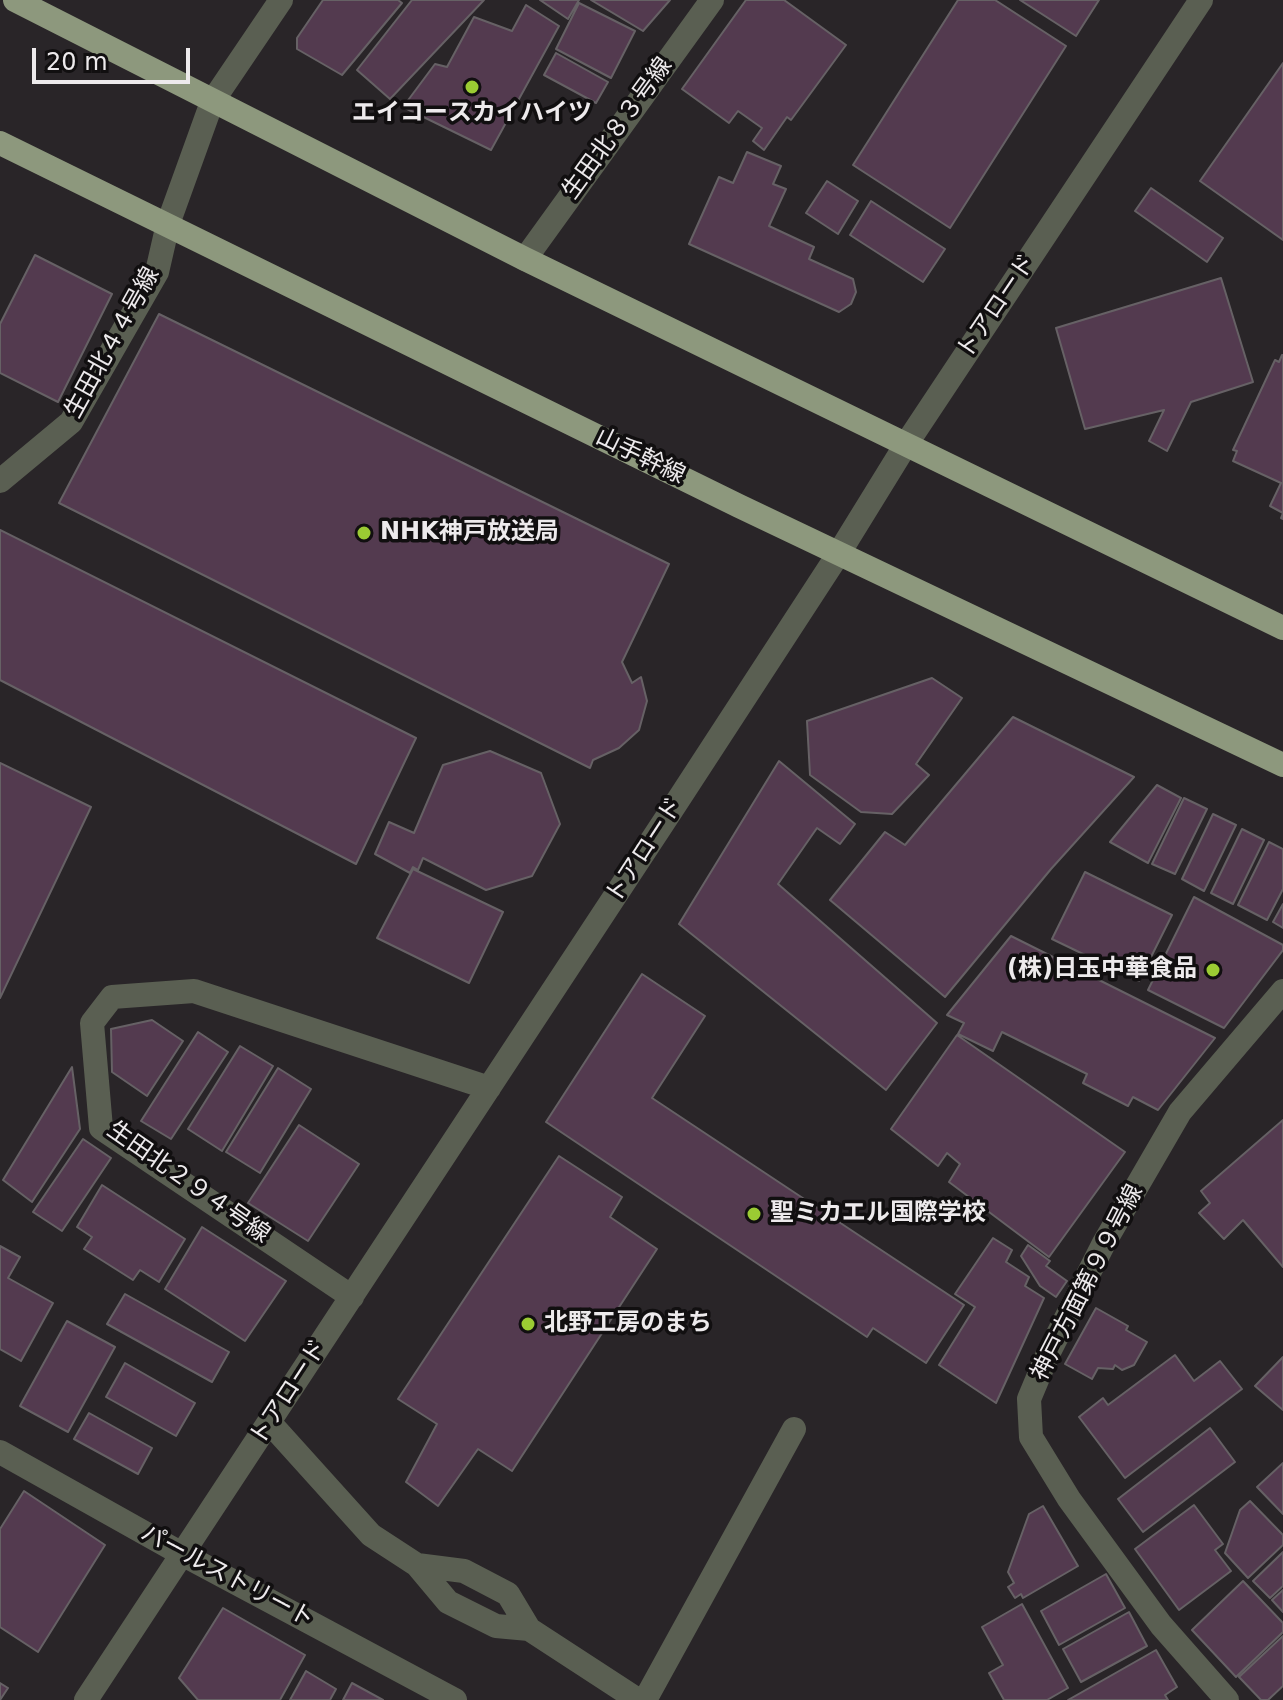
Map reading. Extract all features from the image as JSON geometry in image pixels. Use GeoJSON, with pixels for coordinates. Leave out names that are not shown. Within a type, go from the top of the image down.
{"type":"FeatureCollection","features":[{"type":"Feature","properties":{"kind":"main road"},"geometry":{"type":"LineString","coordinates":[[15,0],[525,259],[1283,628]]}},
{"type":"Feature","properties":{"kind":"main road","name":"山手幹線"},"geometry":{"type":"LineString","coordinates":[[0,143],[839,553],[1283,765]]}},
{"type":"Feature","properties":{"kind":"street","name":"生田北４４号線"},"geometry":{"type":"LineString","coordinates":[[0,481],[71,422],[157,272],[168,224],[212,102],[281,0]]}},
{"type":"Feature","properties":{"kind":"street","name":"生田北８３号線"},"geometry":{"type":"LineString","coordinates":[[525,259],[712,0]]}},
{"type":"Feature","properties":{"kind":"street","name":"トアロード"},"geometry":{"type":"LineString","coordinates":[[86,1700],[839,553],[905,446],[1201,0]]}},
{"type":"Feature","properties":{"kind":"street","name":"生田北２９４号線"},"geometry":{"type":"LineString","coordinates":[[352,1297],[101,1128],[92,1023],[112,997],[194,991],[489,1088]]}},
{"type":"Feature","properties":{"kind":"street","name":"神戸方面第９９号線"},"geometry":{"type":"LineString","coordinates":[[1227,1700],[1161,1625],[1069,1499],[1031,1437],[1029,1399],[1047,1356],[1104,1243],[1180,1112],[1283,991]]}},
{"type":"Feature","properties":{"kind":"street"},"geometry":{"type":"LineString","coordinates":[[270,1423],[371,1535],[417,1565],[448,1602],[496,1626],[529,1629]]}},
{"type":"Feature","properties":{"kind":"street"},"geometry":{"type":"LineString","coordinates":[[645,1700],[794,1429]]}},
{"type":"Feature","properties":{"kind":"street","name":"パールストリート"},"geometry":{"type":"LineString","coordinates":[[0,1452],[182,1554],[455,1700]]}},
{"type":"Feature","properties":{"kind":"street"},"geometry":{"type":"LineString","coordinates":[[417,1565],[464,1571],[508,1594],[529,1629],[638,1700]]}},
{"type":"Feature","properties":{"kind":"building"},"geometry":{"type":"Polygon","coordinates":[[[323,0],[398,0],[402,3],[342,75],[297,49],[297,38],[323,0]]]}},
{"type":"Feature","properties":{"kind":"building"},"geometry":{"type":"Polygon","coordinates":[[[412,0],[484,0],[390,99],[357,70],[412,0]]]}},
{"type":"Feature","properties":{"kind":"building"},"geometry":{"type":"Polygon","coordinates":[[[540,0],[579,0],[568,19],[540,0]]]}},
{"type":"Feature","properties":{"kind":"building"},"geometry":{"type":"Polygon","coordinates":[[[591,0],[670,0],[643,31],[591,0]]]}},
{"type":"Feature","properties":{"kind":"building"},"geometry":{"type":"Polygon","coordinates":[[[746,0],[784,0],[846,45],[791,120],[787,117],[764,150],[753,141],[762,128],[738,111],[729,123],[682,89],[746,0]]]}},
{"type":"Feature","properties":{"kind":"building"},"geometry":{"type":"Polygon","coordinates":[[[958,0],[995,0],[1066,46],[950,228],[853,165],[958,0]]]}},
{"type":"Feature","properties":{"kind":"building"},"geometry":{"type":"Polygon","coordinates":[[[1020,0],[1099,0],[1076,36],[1020,0]]]}},
{"type":"Feature","properties":{"kind":"building"},"geometry":{"type":"Polygon","coordinates":[[[579,3],[635,31],[611,78],[556,49],[579,3]]]}},
{"type":"Feature","properties":{"kind":"building","name":"エイコースカイハイツ"},"geometry":{"type":"Polygon","coordinates":[[[526,5],[559,26],[491,150],[403,107],[435,64],[447,67],[474,17],[512,31],[526,5]]]}},
{"type":"Feature","properties":{"kind":"building"},"geometry":{"type":"Polygon","coordinates":[[[556,53],[608,82],[596,103],[544,75],[556,53]]]}},
{"type":"Feature","properties":{"kind":"building"},"geometry":{"type":"Polygon","coordinates":[[[1283,63],[1283,240],[1200,181],[1283,63]]]}},
{"type":"Feature","properties":{"kind":"building"},"geometry":{"type":"Polygon","coordinates":[[[747,152],[781,166],[773,184],[786,189],[769,226],[814,247],[809,259],[853,279],[856,292],[851,304],[839,312],[689,244],[719,177],[733,183],[747,152]]]}},
{"type":"Feature","properties":{"kind":"building"},"geometry":{"type":"Polygon","coordinates":[[[827,181],[858,201],[838,234],[806,213],[827,181]]]}},
{"type":"Feature","properties":{"kind":"building"},"geometry":{"type":"Polygon","coordinates":[[[1151,188],[1223,238],[1207,262],[1135,211],[1151,188]]]}},
{"type":"Feature","properties":{"kind":"building"},"geometry":{"type":"Polygon","coordinates":[[[871,201],[945,249],[923,282],[850,235],[871,201]]]}},
{"type":"Feature","properties":{"kind":"building"},"geometry":{"type":"Polygon","coordinates":[[[35,255],[112,294],[58,402],[0,373],[0,324],[35,255]]]}},
{"type":"Feature","properties":{"kind":"building"},"geometry":{"type":"Polygon","coordinates":[[[1221,278],[1253,382],[1191,402],[1167,451],[1149,441],[1164,410],[1085,429],[1056,328],[1221,278]]]}},
{"type":"Feature","properties":{"kind":"building","name":"NHK神戸放送局"},"geometry":{"type":"Polygon","coordinates":[[[159,314],[669,564],[622,662],[632,683],[641,677],[647,701],[639,730],[619,748],[593,760],[590,768],[59,503],[159,314]]]}},
{"type":"Feature","properties":{"kind":"building"},"geometry":{"type":"Polygon","coordinates":[[[1282,355],[1283,513],[1270,506],[1281,483],[1233,461],[1237,451],[1233,450],[1275,360],[1279,362],[1282,355]]]}},
{"type":"Feature","properties":{"kind":"building"},"geometry":{"type":"Polygon","coordinates":[[[0,530],[416,738],[356,864],[0,680],[0,530]]]}},
{"type":"Feature","properties":{"kind":"building"},"geometry":{"type":"Polygon","coordinates":[[[932,678],[962,698],[916,764],[929,775],[892,814],[861,812],[810,775],[807,721],[932,678]]]}},
{"type":"Feature","properties":{"kind":"building"},"geometry":{"type":"Polygon","coordinates":[[[1013,717],[1134,777],[1051,869],[945,997],[830,900],[885,832],[905,845],[1013,717]]]}},
{"type":"Feature","properties":{"kind":"building"},"geometry":{"type":"Polygon","coordinates":[[[490,751],[541,773],[560,824],[532,876],[486,890],[423,858],[418,870],[413,867],[410,873],[375,854],[389,822],[414,833],[443,765],[490,751]]]}},
{"type":"Feature","properties":{"kind":"building"},"geometry":{"type":"Polygon","coordinates":[[[779,761],[855,824],[840,844],[817,828],[778,884],[937,1023],[886,1090],[679,924],[779,761]]]}},
{"type":"Feature","properties":{"kind":"building"},"geometry":{"type":"Polygon","coordinates":[[[0,763],[91,807],[0,998],[0,763]]]}},
{"type":"Feature","properties":{"kind":"building"},"geometry":{"type":"Polygon","coordinates":[[[1157,785],[1181,798],[1148,863],[1110,842],[1157,785]]]}},
{"type":"Feature","properties":{"kind":"building"},"geometry":{"type":"Polygon","coordinates":[[[1184,798],[1207,809],[1175,874],[1152,864],[1184,798]]]}},
{"type":"Feature","properties":{"kind":"building"},"geometry":{"type":"Polygon","coordinates":[[[1213,814],[1236,825],[1204,891],[1182,879],[1213,814]]]}},
{"type":"Feature","properties":{"kind":"building"},"geometry":{"type":"Polygon","coordinates":[[[1242,829],[1264,840],[1233,904],[1211,893],[1242,829]]]}},
{"type":"Feature","properties":{"kind":"building"},"geometry":{"type":"Polygon","coordinates":[[[1269,842],[1283,849],[1283,889],[1267,920],[1238,905],[1269,842]]]}},
{"type":"Feature","properties":{"kind":"building"},"geometry":{"type":"Polygon","coordinates":[[[413,869],[503,912],[469,983],[377,938],[413,869]]]}},
{"type":"Feature","properties":{"kind":"building"},"geometry":{"type":"Polygon","coordinates":[[[1085,872],[1172,915],[1139,981],[1052,939],[1085,872]]]}},
{"type":"Feature","properties":{"kind":"building","name":"(株)日玉中華食品"},"geometry":{"type":"Polygon","coordinates":[[[1194,897],[1283,945],[1283,950],[1224,1028],[1148,990],[1194,897]]]}},
{"type":"Feature","properties":{"kind":"building"},"geometry":{"type":"Polygon","coordinates":[[[1283,904],[1283,928],[1273,922],[1283,904]]]}},
{"type":"Feature","properties":{"kind":"building"},"geometry":{"type":"Polygon","coordinates":[[[1011,936],[1215,1038],[1158,1110],[1133,1097],[1128,1106],[1083,1083],[1087,1074],[1002,1032],[993,1051],[958,1034],[964,1023],[947,1015],[1011,936]]]}},
{"type":"Feature","properties":{"kind":"building","name":"聖ミカエル国際学校"},"geometry":{"type":"Polygon","coordinates":[[[642,974],[705,1016],[652,1098],[964,1305],[926,1363],[873,1328],[867,1337],[546,1122],[642,974]]]}},
{"type":"Feature","properties":{"kind":"building"},"geometry":{"type":"Polygon","coordinates":[[[152,1020],[183,1041],[147,1096],[112,1072],[111,1029],[152,1020]]]}},
{"type":"Feature","properties":{"kind":"building"},"geometry":{"type":"Polygon","coordinates":[[[198,1032],[228,1052],[171,1139],[141,1121],[198,1032]]]}},
{"type":"Feature","properties":{"kind":"building"},"geometry":{"type":"Polygon","coordinates":[[[957,1035],[1125,1152],[1049,1257],[949,1182],[960,1164],[947,1153],[938,1166],[891,1129],[957,1035]]]}},
{"type":"Feature","properties":{"kind":"building"},"geometry":{"type":"Polygon","coordinates":[[[240,1046],[273,1066],[222,1151],[188,1129],[240,1046]]]}},
{"type":"Feature","properties":{"kind":"building"},"geometry":{"type":"Polygon","coordinates":[[[72,1067],[80,1129],[32,1202],[3,1180],[72,1067]]]}},
{"type":"Feature","properties":{"kind":"building"},"geometry":{"type":"Polygon","coordinates":[[[278,1068],[311,1089],[260,1173],[226,1152],[278,1068]]]}},
{"type":"Feature","properties":{"kind":"building"},"geometry":{"type":"Polygon","coordinates":[[[1283,1120],[1283,1267],[1243,1220],[1224,1239],[1199,1213],[1210,1203],[1201,1191],[1283,1120]]]}},
{"type":"Feature","properties":{"kind":"building"},"geometry":{"type":"Polygon","coordinates":[[[299,1125],[359,1164],[308,1241],[248,1203],[299,1125]]]}},
{"type":"Feature","properties":{"kind":"building"},"geometry":{"type":"Polygon","coordinates":[[[83,1139],[111,1158],[62,1231],[33,1212],[83,1139]]]}},
{"type":"Feature","properties":{"kind":"building","name":"北野工房のまち"},"geometry":{"type":"Polygon","coordinates":[[[559,1156],[622,1197],[610,1217],[657,1249],[512,1471],[478,1449],[438,1506],[406,1482],[437,1424],[398,1399],[559,1156]]]}},
{"type":"Feature","properties":{"kind":"building"},"geometry":{"type":"Polygon","coordinates":[[[102,1185],[185,1239],[159,1282],[140,1270],[133,1280],[84,1249],[92,1237],[77,1227],[102,1185]]]}},
{"type":"Feature","properties":{"kind":"building"},"geometry":{"type":"Polygon","coordinates":[[[202,1227],[286,1281],[245,1341],[165,1289],[202,1227]]]}},
{"type":"Feature","properties":{"kind":"building"},"geometry":{"type":"Polygon","coordinates":[[[993,1238],[1012,1250],[1006,1262],[1029,1277],[1025,1286],[1044,1298],[996,1403],[939,1365],[975,1307],[955,1294],[993,1238]]]}},
{"type":"Feature","properties":{"kind":"building"},"geometry":{"type":"Polygon","coordinates":[[[1028,1245],[1050,1261],[1046,1266],[1067,1281],[1056,1297],[1040,1286],[1021,1256],[1028,1245]]]}},
{"type":"Feature","properties":{"kind":"building"},"geometry":{"type":"Polygon","coordinates":[[[0,1246],[20,1257],[8,1278],[53,1303],[21,1361],[0,1349],[0,1246]]]}},
{"type":"Feature","properties":{"kind":"building"},"geometry":{"type":"Polygon","coordinates":[[[125,1294],[229,1352],[212,1382],[107,1324],[125,1294]]]}},
{"type":"Feature","properties":{"kind":"building"},"geometry":{"type":"Polygon","coordinates":[[[1096,1308],[1128,1326],[1126,1330],[1147,1342],[1134,1365],[1122,1370],[1115,1365],[1113,1369],[1098,1368],[1092,1379],[1065,1364],[1096,1308]]]}},
{"type":"Feature","properties":{"kind":"building"},"geometry":{"type":"Polygon","coordinates":[[[67,1321],[115,1347],[68,1432],[20,1406],[67,1321]]]}},
{"type":"Feature","properties":{"kind":"building"},"geometry":{"type":"Polygon","coordinates":[[[1175,1355],[1194,1381],[1220,1361],[1242,1389],[1125,1478],[1079,1417],[1103,1398],[1108,1405],[1175,1355]]]}},
{"type":"Feature","properties":{"kind":"building"},"geometry":{"type":"Polygon","coordinates":[[[1283,1357],[1283,1410],[1255,1386],[1283,1357]]]}},
{"type":"Feature","properties":{"kind":"building"},"geometry":{"type":"Polygon","coordinates":[[[125,1363],[195,1403],[176,1436],[106,1397],[125,1363]]]}},
{"type":"Feature","properties":{"kind":"building"},"geometry":{"type":"Polygon","coordinates":[[[89,1413],[152,1448],[138,1474],[74,1439],[89,1413]]]}},
{"type":"Feature","properties":{"kind":"building"},"geometry":{"type":"Polygon","coordinates":[[[1210,1428],[1235,1462],[1143,1532],[1118,1499],[1210,1428]]]}},
{"type":"Feature","properties":{"kind":"building"},"geometry":{"type":"Polygon","coordinates":[[[1283,1463],[1283,1514],[1257,1487],[1283,1463]]]}},
{"type":"Feature","properties":{"kind":"building"},"geometry":{"type":"Polygon","coordinates":[[[24,1491],[105,1545],[38,1652],[0,1627],[0,1529],[24,1491]]]}},
{"type":"Feature","properties":{"kind":"building"},"geometry":{"type":"Polygon","coordinates":[[[1250,1501],[1283,1535],[1283,1545],[1248,1578],[1225,1553],[1240,1510],[1250,1501]]]}},
{"type":"Feature","properties":{"kind":"building"},"geometry":{"type":"Polygon","coordinates":[[[1194,1505],[1223,1544],[1215,1550],[1231,1571],[1179,1610],[1135,1549],[1194,1505]]]}},
{"type":"Feature","properties":{"kind":"building"},"geometry":{"type":"Polygon","coordinates":[[[1043,1506],[1078,1566],[1023,1598],[1021,1594],[1015,1598],[1008,1587],[1014,1583],[1008,1572],[1029,1514],[1043,1506]]]}},
{"type":"Feature","properties":{"kind":"building"},"geometry":{"type":"Polygon","coordinates":[[[1283,1552],[1283,1586],[1270,1598],[1253,1581],[1283,1552]]]}},
{"type":"Feature","properties":{"kind":"building"},"geometry":{"type":"Polygon","coordinates":[[[1106,1574],[1125,1608],[1059,1645],[1041,1611],[1106,1574]]]}},
{"type":"Feature","properties":{"kind":"building"},"geometry":{"type":"Polygon","coordinates":[[[1243,1581],[1283,1623],[1283,1632],[1236,1677],[1192,1630],[1243,1581]]]}},
{"type":"Feature","properties":{"kind":"building"},"geometry":{"type":"Polygon","coordinates":[[[1283,1590],[1283,1612],[1272,1600],[1283,1590]]]}},
{"type":"Feature","properties":{"kind":"building"},"geometry":{"type":"Polygon","coordinates":[[[1022,1604],[1068,1688],[1047,1700],[1004,1700],[989,1673],[1003,1665],[982,1627],[1022,1604]]]}},
{"type":"Feature","properties":{"kind":"building"},"geometry":{"type":"Polygon","coordinates":[[[223,1608],[305,1655],[280,1700],[198,1700],[179,1678],[223,1608]]]}},
{"type":"Feature","properties":{"kind":"building"},"geometry":{"type":"Polygon","coordinates":[[[1129,1612],[1147,1646],[1081,1682],[1063,1649],[1129,1612]]]}},
{"type":"Feature","properties":{"kind":"building"},"geometry":{"type":"Polygon","coordinates":[[[1283,1636],[1283,1686],[1268,1700],[1261,1700],[1239,1677],[1283,1636]]]}},
{"type":"Feature","properties":{"kind":"building"},"geometry":{"type":"Polygon","coordinates":[[[1156,1650],[1177,1687],[1165,1695],[1168,1700],[1068,1700],[1156,1650]]]}},
{"type":"Feature","properties":{"kind":"building"},"geometry":{"type":"Polygon","coordinates":[[[306,1671],[336,1689],[330,1700],[290,1700],[306,1671]]]}},
{"type":"Feature","properties":{"kind":"building"},"geometry":{"type":"Polygon","coordinates":[[[0,1683],[8,1688],[0,1700],[0,1683]]]}},
{"type":"Feature","properties":{"kind":"building"},"geometry":{"type":"Polygon","coordinates":[[[352,1683],[383,1700],[343,1700],[352,1683]]]}},
{"type":"Feature","properties":{"kind":"place","name":"エイコースカイハイツ"},"geometry":{"type":"Point","coordinates":[472,87]}},
{"type":"Feature","properties":{"kind":"place","name":"NHK神戸放送局"},"geometry":{"type":"Point","coordinates":[364,533]}},
{"type":"Feature","properties":{"kind":"place","name":"(株)日玉中華食品"},"geometry":{"type":"Point","coordinates":[1213,970]}},
{"type":"Feature","properties":{"kind":"place","name":"聖ミカエル国際学校"},"geometry":{"type":"Point","coordinates":[754,1214]}},
{"type":"Feature","properties":{"kind":"place","name":"北野工房のまち"},"geometry":{"type":"Point","coordinates":[528,1324]}}]}
